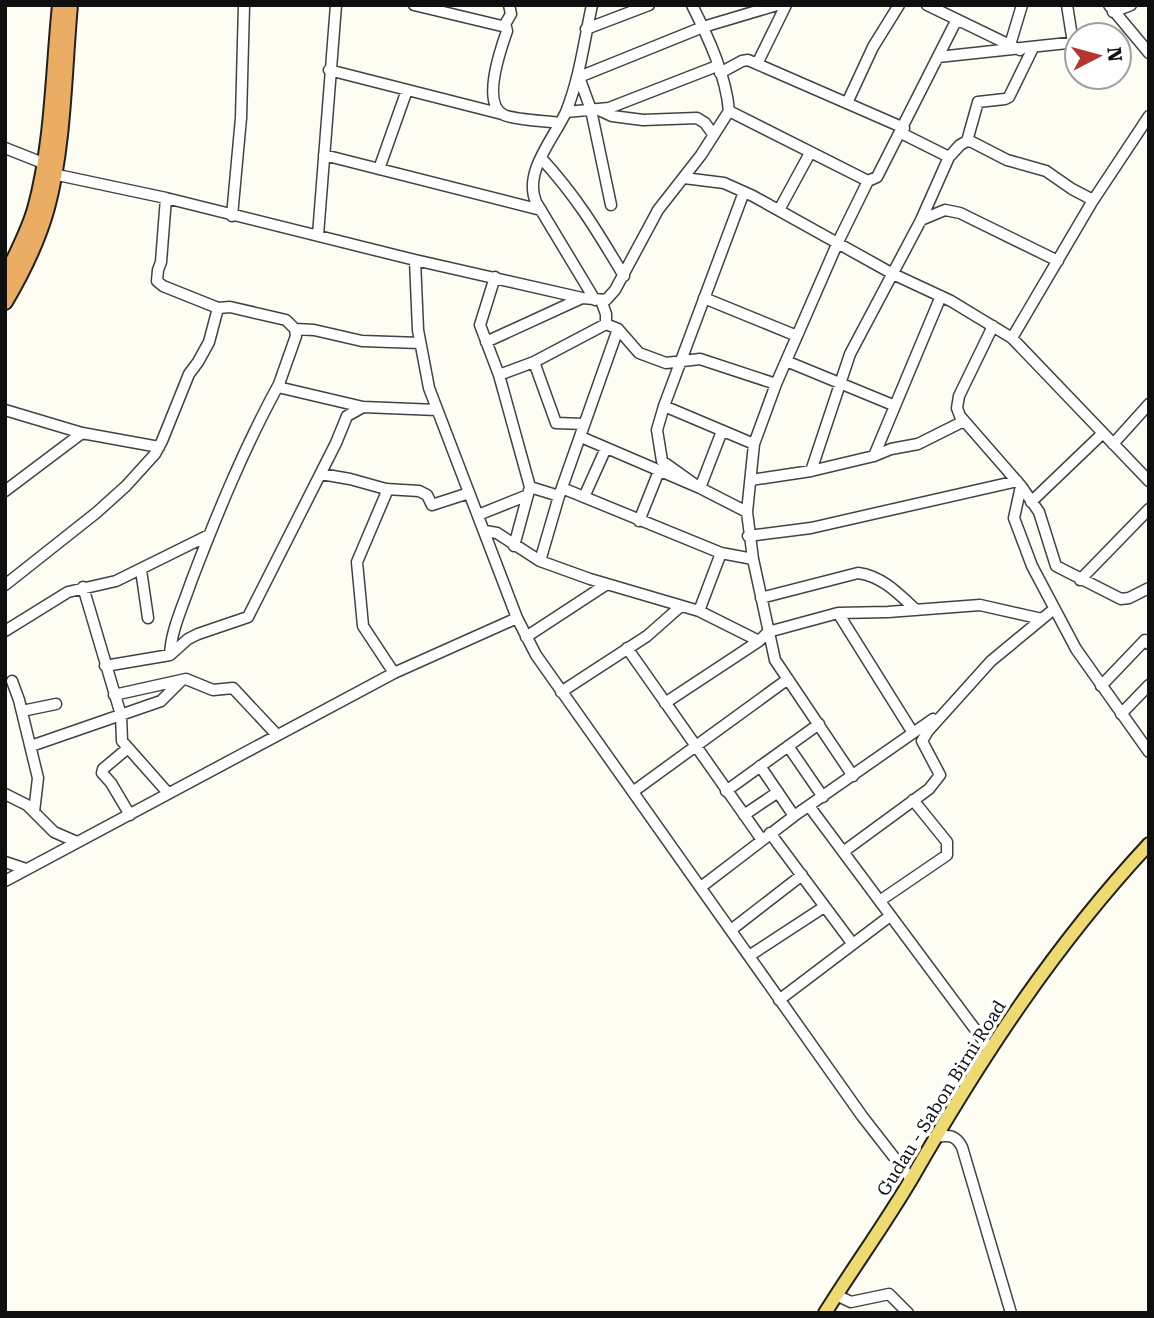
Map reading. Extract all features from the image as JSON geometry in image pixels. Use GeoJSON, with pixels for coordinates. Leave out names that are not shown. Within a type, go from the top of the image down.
{"type":"FeatureCollection","features":[{"type":"Feature","properties":{"kind":"highway"},"geometry":{"type":"LineString","coordinates":[[5,278],[48,169],[60,5]]}},
{"type":"Feature","properties":{"kind":"highway"},"geometry":{"type":"LineString","coordinates":[[5,302],[40,228],[70,5]]}},
{"type":"Feature","properties":{"kind":"main road","name":"Gudau - Sabon Birni Road"},"geometry":{"type":"LineString","coordinates":[[825,1313],[911,1179],[989,1048],[1085,918],[1149,844]]}},
{"type":"Feature","properties":{"kind":"street"},"geometry":{"type":"LineString","coordinates":[[232,216],[241,118],[244,5]]}},
{"type":"Feature","properties":{"kind":"street"},"geometry":{"type":"LineString","coordinates":[[317,235],[336,5]]}},
{"type":"Feature","properties":{"kind":"street"},"geometry":{"type":"LineString","coordinates":[[414,5],[504,26],[508,31],[492,86],[497,108],[504,115]]}},
{"type":"Feature","properties":{"kind":"street"},"geometry":{"type":"LineString","coordinates":[[504,26],[511,15],[509,5]]}},
{"type":"Feature","properties":{"kind":"street"},"geometry":{"type":"LineString","coordinates":[[592,5],[579,77],[566,112],[532,181],[533,195],[606,314],[606,324]]}},
{"type":"Feature","properties":{"kind":"street"},"geometry":{"type":"LineString","coordinates":[[586,29],[649,5]]}},
{"type":"Feature","properties":{"kind":"street"},"geometry":{"type":"LineString","coordinates":[[5,148],[48,169],[232,216],[582,298],[606,300],[624,276],[658,210],[684,178],[729,111],[719,69],[692,5]]}},
{"type":"Feature","properties":{"kind":"street"},"geometry":{"type":"LineString","coordinates":[[579,77],[703,27],[777,5]]}},
{"type":"Feature","properties":{"kind":"street"},"geometry":{"type":"LineString","coordinates":[[757,64],[786,5]]}},
{"type":"Feature","properties":{"kind":"street"},"geometry":{"type":"LineString","coordinates":[[847,103],[873,47],[899,5]]}},
{"type":"Feature","properties":{"kind":"street"},"geometry":{"type":"LineString","coordinates":[[1010,45],[1022,5]]}},
{"type":"Feature","properties":{"kind":"street"},"geometry":{"type":"LineString","coordinates":[[1111,9],[1132,5]]}},
{"type":"Feature","properties":{"kind":"street"},"geometry":{"type":"LineString","coordinates":[[932,6],[956,21],[1021,50]]}},
{"type":"Feature","properties":{"kind":"street"},"geometry":{"type":"LineString","coordinates":[[853,776],[775,660],[748,536],[747,512],[754,444],[776,384],[838,242],[868,181],[877,177],[956,21]]}},
{"type":"Feature","properties":{"kind":"street"},"geometry":{"type":"LineString","coordinates":[[1133,35],[1147,47]]}},
{"type":"Feature","properties":{"kind":"street"},"geometry":{"type":"LineString","coordinates":[[938,57],[1063,44]]}},
{"type":"Feature","properties":{"kind":"street"},"geometry":{"type":"LineString","coordinates":[[811,471],[850,354],[921,220],[949,157],[967,141],[978,102],[1009,97],[1033,48]]}},
{"type":"Feature","properties":{"kind":"street"},"geometry":{"type":"LineString","coordinates":[[566,112],[595,110],[742,61],[757,64],[847,103],[949,157]]}},
{"type":"Feature","properties":{"kind":"street"},"geometry":{"type":"LineString","coordinates":[[329,70],[504,115],[560,123]]}},
{"type":"Feature","properties":{"kind":"street"},"geometry":{"type":"LineString","coordinates":[[579,77],[595,110],[611,205]]}},
{"type":"Feature","properties":{"kind":"street"},"geometry":{"type":"LineString","coordinates":[[379,169],[407,90]]}},
{"type":"Feature","properties":{"kind":"street"},"geometry":{"type":"LineString","coordinates":[[595,110],[612,116],[643,120],[697,118],[705,123],[713,134]]}},
{"type":"Feature","properties":{"kind":"street"},"geometry":{"type":"LineString","coordinates":[[729,111],[868,181]]}},
{"type":"Feature","properties":{"kind":"street"},"geometry":{"type":"LineString","coordinates":[[1012,338],[1093,200],[1149,116]]}},
{"type":"Feature","properties":{"kind":"street"},"geometry":{"type":"LineString","coordinates":[[967,141],[1015,163],[1046,172],[1072,190],[1093,200]]}},
{"type":"Feature","properties":{"kind":"street"},"geometry":{"type":"LineString","coordinates":[[779,210],[810,153]]}},
{"type":"Feature","properties":{"kind":"street"},"geometry":{"type":"LineString","coordinates":[[324,155],[541,210]]}},
{"type":"Feature","properties":{"kind":"street"},"geometry":{"type":"LineString","coordinates":[[541,158],[570,189],[585,210],[624,276]]}},
{"type":"Feature","properties":{"kind":"street"},"geometry":{"type":"LineString","coordinates":[[684,178],[724,183],[744,192],[893,274],[941,296],[1012,338],[1149,481]]}},
{"type":"Feature","properties":{"kind":"street"},"geometry":{"type":"LineString","coordinates":[[700,488],[662,461],[657,430],[744,192]]}},
{"type":"Feature","properties":{"kind":"street"},"geometry":{"type":"LineString","coordinates":[[166,198],[157,281],[163,286],[218,308],[230,307],[286,320],[295,329],[296,343],[279,384],[250,438],[209,535],[173,649]]}},
{"type":"Feature","properties":{"kind":"street"},"geometry":{"type":"LineString","coordinates":[[921,220],[945,210],[960,213],[1058,261]]}},
{"type":"Feature","properties":{"kind":"street"},"geometry":{"type":"LineString","coordinates":[[415,260],[420,344],[429,388],[526,637],[561,692],[634,791],[779,1000],[911,1179]]}},
{"type":"Feature","properties":{"kind":"street"},"geometry":{"type":"LineString","coordinates":[[495,277],[480,325],[499,375],[529,491],[514,546]]}},
{"type":"Feature","properties":{"kind":"street"},"geometry":{"type":"LineString","coordinates":[[874,456],[893,405],[941,296]]}},
{"type":"Feature","properties":{"kind":"street"},"geometry":{"type":"LineString","coordinates":[[486,342],[582,298]]}},
{"type":"Feature","properties":{"kind":"street"},"geometry":{"type":"LineString","coordinates":[[704,299],[797,336]]}},
{"type":"Feature","properties":{"kind":"street"},"geometry":{"type":"LineString","coordinates":[[5,585],[116,495],[159,447],[189,374],[209,342],[218,308]]}},
{"type":"Feature","properties":{"kind":"street"},"geometry":{"type":"LineString","coordinates":[[606,324],[618,329],[639,353],[666,363],[700,359],[776,384]]}},
{"type":"Feature","properties":{"kind":"street"},"geometry":{"type":"LineString","coordinates":[[499,375],[534,362],[606,324]]}},
{"type":"Feature","properties":{"kind":"street"},"geometry":{"type":"LineString","coordinates":[[993,326],[959,396],[957,408],[964,421],[1019,484],[1031,502],[1045,526],[1056,566],[1121,599],[1149,588]]}},
{"type":"Feature","properties":{"kind":"street"},"geometry":{"type":"LineString","coordinates":[[295,329],[314,330],[362,341],[420,344]]}},
{"type":"Feature","properties":{"kind":"street"},"geometry":{"type":"LineString","coordinates":[[540,561],[618,329]]}},
{"type":"Feature","properties":{"kind":"street"},"geometry":{"type":"LineString","coordinates":[[786,361],[893,405]]}},
{"type":"Feature","properties":{"kind":"street"},"geometry":{"type":"LineString","coordinates":[[534,362],[556,423],[584,424]]}},
{"type":"Feature","properties":{"kind":"street"},"geometry":{"type":"LineString","coordinates":[[279,384],[282,388],[363,407],[437,411]]}},
{"type":"Feature","properties":{"kind":"street"},"geometry":{"type":"LineString","coordinates":[[1113,444],[1149,404]]}},
{"type":"Feature","properties":{"kind":"street"},"geometry":{"type":"LineString","coordinates":[[664,406],[754,444]]}},
{"type":"Feature","properties":{"kind":"street"},"geometry":{"type":"LineString","coordinates":[[105,666],[173,649],[198,634],[248,617],[321,474],[347,416],[363,407]]}},
{"type":"Feature","properties":{"kind":"street"},"geometry":{"type":"LineString","coordinates":[[5,410],[82,433],[159,447]]}},
{"type":"Feature","properties":{"kind":"street"},"geometry":{"type":"LineString","coordinates":[[751,480],[811,471],[918,444],[964,421]]}},
{"type":"Feature","properties":{"kind":"street"},"geometry":{"type":"LineString","coordinates":[[700,488],[722,430]]}},
{"type":"Feature","properties":{"kind":"street"},"geometry":{"type":"LineString","coordinates":[[5,491],[82,433]]}},
{"type":"Feature","properties":{"kind":"street"},"geometry":{"type":"LineString","coordinates":[[1031,502],[1103,433]]}},
{"type":"Feature","properties":{"kind":"street"},"geometry":{"type":"LineString","coordinates":[[581,438],[700,488],[747,512]]}},
{"type":"Feature","properties":{"kind":"street"},"geometry":{"type":"LineString","coordinates":[[584,497],[606,448]]}},
{"type":"Feature","properties":{"kind":"street"},"geometry":{"type":"LineString","coordinates":[[639,521],[659,471]]}},
{"type":"Feature","properties":{"kind":"street"},"geometry":{"type":"LineString","coordinates":[[321,474],[388,489],[419,491],[426,495],[432,505],[469,493]]}},
{"type":"Feature","properties":{"kind":"street"},"geometry":{"type":"LineString","coordinates":[[748,536],[811,528],[1019,484]]}},
{"type":"Feature","properties":{"kind":"street"},"geometry":{"type":"LineString","coordinates":[[1019,484],[1014,518],[1032,566],[1076,649],[1149,752]]}},
{"type":"Feature","properties":{"kind":"street"},"geometry":{"type":"LineString","coordinates":[[388,489],[357,562],[363,625],[394,673]]}},
{"type":"Feature","properties":{"kind":"street"},"geometry":{"type":"LineString","coordinates":[[478,515],[529,491],[561,492],[584,497],[722,553],[752,559]]}},
{"type":"Feature","properties":{"kind":"street"},"geometry":{"type":"LineString","coordinates":[[1080,580],[1149,509]]}},
{"type":"Feature","properties":{"kind":"street"},"geometry":{"type":"LineString","coordinates":[[485,531],[497,533],[540,561],[699,611],[759,641]]}},
{"type":"Feature","properties":{"kind":"street"},"geometry":{"type":"LineString","coordinates":[[5,631],[68,592],[116,581],[209,535]]}},
{"type":"Feature","properties":{"kind":"street"},"geometry":{"type":"LineString","coordinates":[[699,611],[722,553]]}},
{"type":"Feature","properties":{"kind":"street"},"geometry":{"type":"LineString","coordinates":[[141,570],[148,618]]}},
{"type":"Feature","properties":{"kind":"street"},"geometry":{"type":"LineString","coordinates":[[761,598],[858,573],[871,575],[894,589],[916,610]]}},
{"type":"Feature","properties":{"kind":"street"},"geometry":{"type":"LineString","coordinates":[[526,637],[607,584]]}},
{"type":"Feature","properties":{"kind":"street"},"geometry":{"type":"LineString","coordinates":[[83,587],[121,715],[121,737],[168,793]]}},
{"type":"Feature","properties":{"kind":"street"},"geometry":{"type":"LineString","coordinates":[[665,702],[759,641],[768,632],[838,613],[980,605],[1042,619]]}},
{"type":"Feature","properties":{"kind":"street"},"geometry":{"type":"LineString","coordinates":[[561,692],[648,636],[681,606]]}},
{"type":"Feature","properties":{"kind":"street"},"geometry":{"type":"LineString","coordinates":[[843,852],[929,789],[940,775],[922,741],[991,661],[1054,609]]}},
{"type":"Feature","properties":{"kind":"street"},"geometry":{"type":"LineString","coordinates":[[838,613],[912,733]]}},
{"type":"Feature","properties":{"kind":"street"},"geometry":{"type":"LineString","coordinates":[[5,880],[394,673],[493,626],[517,618]]}},
{"type":"Feature","properties":{"kind":"street"},"geometry":{"type":"LineString","coordinates":[[1101,686],[1145,640],[1149,644]]}},
{"type":"Feature","properties":{"kind":"street"},"geometry":{"type":"LineString","coordinates":[[627,648],[744,815],[802,875],[852,943]]}},
{"type":"Feature","properties":{"kind":"street"},"geometry":{"type":"LineString","coordinates":[[114,695],[186,679],[213,690],[233,688],[277,735]]}},
{"type":"Feature","properties":{"kind":"street"},"geometry":{"type":"LineString","coordinates":[[634,791],[788,679]]}},
{"type":"Feature","properties":{"kind":"street"},"geometry":{"type":"LineString","coordinates":[[12,681],[38,778],[34,812]]}},
{"type":"Feature","properties":{"kind":"street"},"geometry":{"type":"LineString","coordinates":[[31,746],[161,701],[181,681]]}},
{"type":"Feature","properties":{"kind":"street"},"geometry":{"type":"LineString","coordinates":[[1121,714],[1149,685]]}},
{"type":"Feature","properties":{"kind":"street"},"geometry":{"type":"LineString","coordinates":[[22,711],[56,704]]}},
{"type":"Feature","properties":{"kind":"street"},"geometry":{"type":"LineString","coordinates":[[701,887],[766,836],[944,713]]}},
{"type":"Feature","properties":{"kind":"street"},"geometry":{"type":"LineString","coordinates":[[726,791],[819,724]]}},
{"type":"Feature","properties":{"kind":"street"},"geometry":{"type":"LineString","coordinates":[[788,746],[823,797]]}},
{"type":"Feature","properties":{"kind":"street"},"geometry":{"type":"LineString","coordinates":[[128,748],[103,769],[102,773],[130,815]]}},
{"type":"Feature","properties":{"kind":"street"},"geometry":{"type":"LineString","coordinates":[[760,766],[794,816]]}},
{"type":"Feature","properties":{"kind":"street"},"geometry":{"type":"LineString","coordinates":[[17,798],[36,785]]}},
{"type":"Feature","properties":{"kind":"street"},"geometry":{"type":"LineString","coordinates":[[744,815],[778,792]]}},
{"type":"Feature","properties":{"kind":"street"},"geometry":{"type":"LineString","coordinates":[[5,794],[17,798],[54,832],[77,842]]}},
{"type":"Feature","properties":{"kind":"street"},"geometry":{"type":"LineString","coordinates":[[881,900],[947,855],[947,842],[913,800]]}},
{"type":"Feature","properties":{"kind":"street"},"geometry":{"type":"LineString","coordinates":[[809,806],[989,1048]]}},
{"type":"Feature","properties":{"kind":"street"},"geometry":{"type":"LineString","coordinates":[[5,862],[26,869]]}},
{"type":"Feature","properties":{"kind":"street"},"geometry":{"type":"LineString","coordinates":[[731,930],[802,875]]}},
{"type":"Feature","properties":{"kind":"street"},"geometry":{"type":"LineString","coordinates":[[749,956],[824,907]]}},
{"type":"Feature","properties":{"kind":"street"},"geometry":{"type":"LineString","coordinates":[[779,1000],[890,916]]}},
{"type":"Feature","properties":{"kind":"street"},"geometry":{"type":"LineString","coordinates":[[934,1137],[951,1135],[958,1139],[962,1147],[1011,1313]]}},
{"type":"Feature","properties":{"kind":"street"},"geometry":{"type":"LineString","coordinates":[[851,1302],[889,1294],[908,1313]]}},
{"type":"Feature","properties":{"kind":"street"},"geometry":{"type":"LineString","coordinates":[[836,1295],[851,1302],[857,1313]]}}]}
